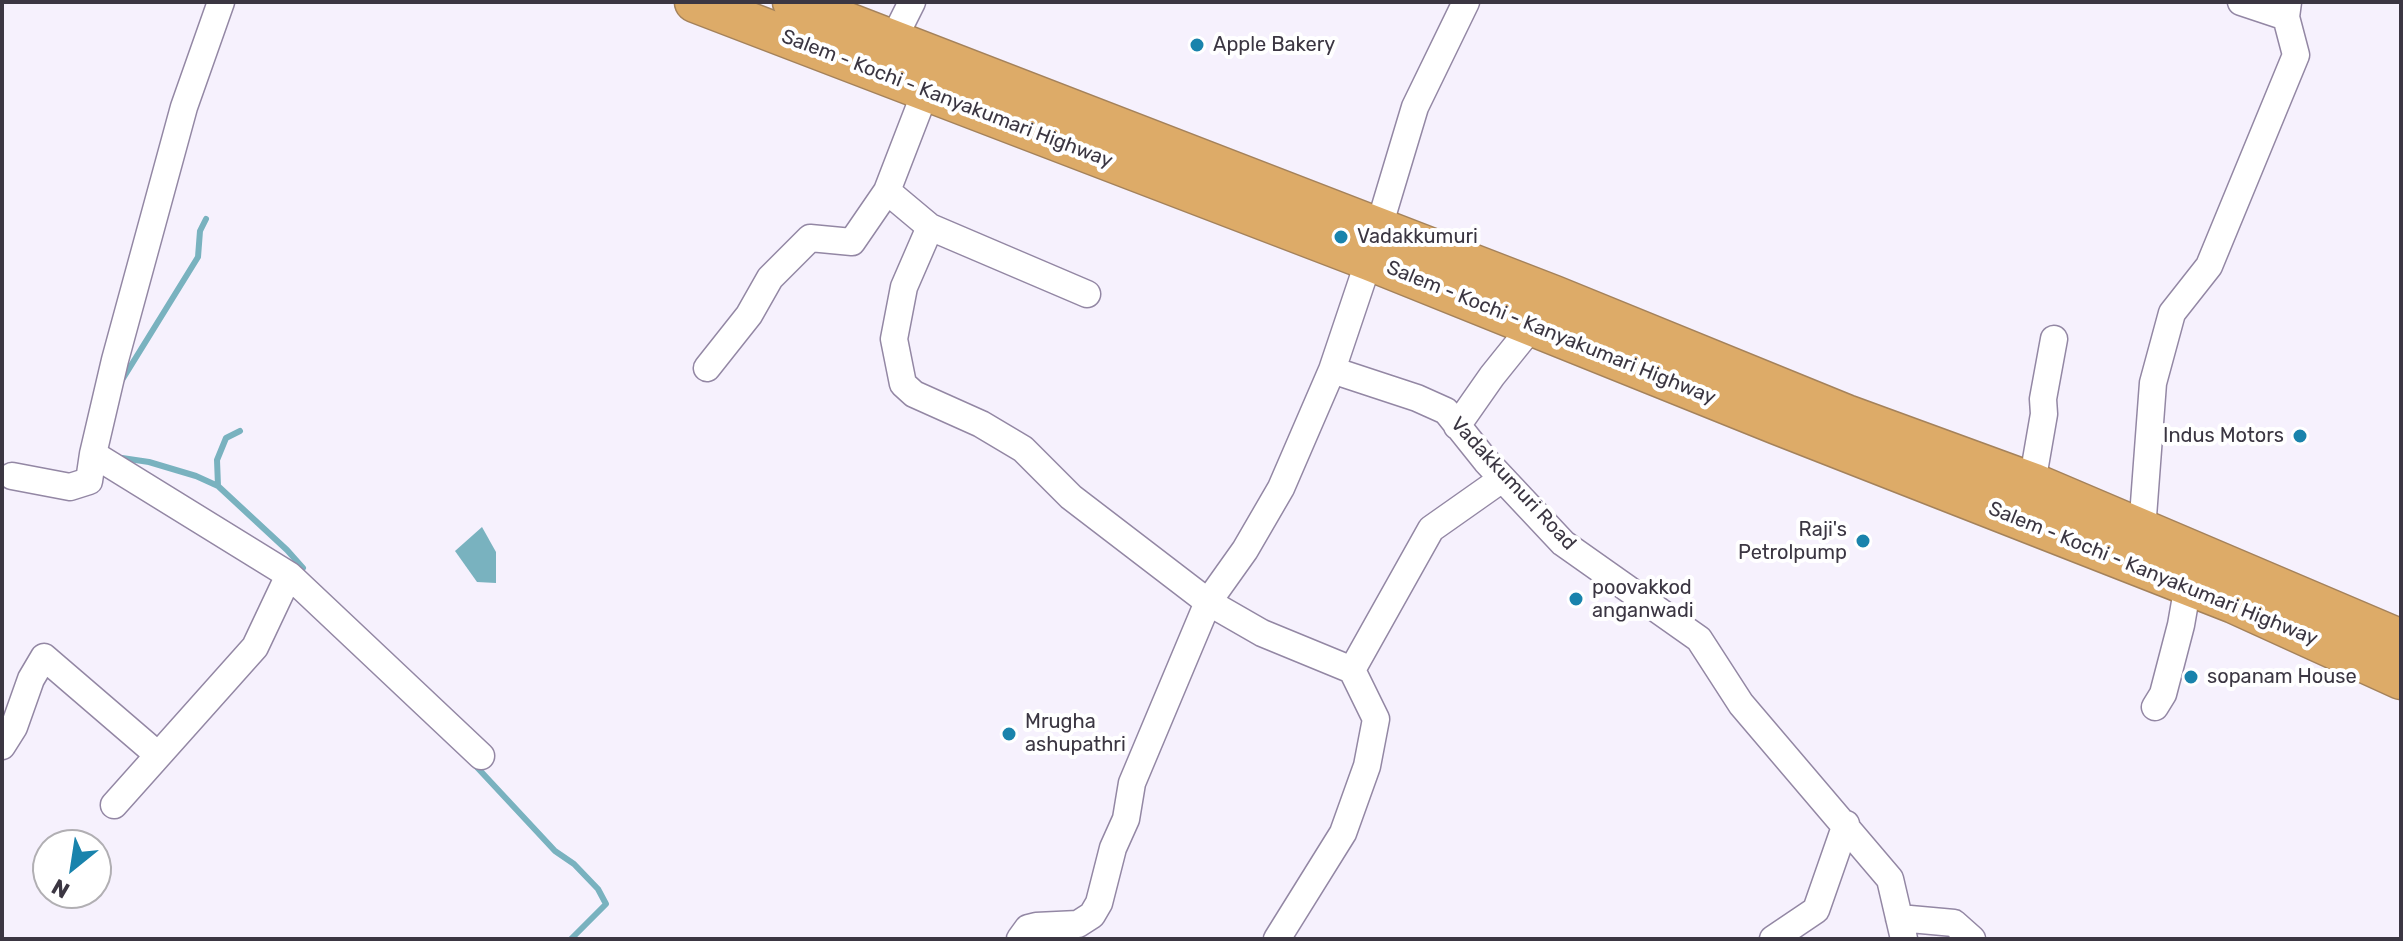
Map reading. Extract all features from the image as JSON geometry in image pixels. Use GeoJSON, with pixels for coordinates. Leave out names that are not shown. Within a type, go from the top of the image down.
{"type":"FeatureCollection","features":[{"type":"Feature","properties":{"kind":"highway","name":"Salem - Kochi - Kanyakumari Highway"},"geometry":{"type":"LineString","coordinates":[[695,2],[926,90],[1374,244],[2032,483],[2238,568],[2401,640]]}},
{"type":"Feature","properties":{"kind":"highway","name":"Salem - Kochi - Kanyakumari Highway"},"geometry":{"type":"LineString","coordinates":[[793,2],[893,40],[1374,244],[1533,325],[2234,603],[2401,679]]}},
{"type":"Feature","properties":{"kind":"street"},"geometry":{"type":"LineString","coordinates":[[12,476],[70,487],[89,481],[115,360],[184,107],[221,2]]}},
{"type":"Feature","properties":{"kind":"street"},"geometry":{"type":"LineString","coordinates":[[893,40],[912,2]]}},
{"type":"Feature","properties":{"kind":"street"},"geometry":{"type":"LineString","coordinates":[[1020,939],[1028,928],[1078,924],[1092,915],[1099,903],[1113,848],[1126,819],[1132,783],[1208,602],[1245,550],[1281,488],[1332,370],[1415,107],[1466,2]]}},
{"type":"Feature","properties":{"kind":"street"},"geometry":{"type":"LineString","coordinates":[[2142,530],[2153,383],[2172,313],[2209,266],[2296,55],[2287,10],[2241,2]]}},
{"type":"Feature","properties":{"kind":"street"},"geometry":{"type":"LineString","coordinates":[[707,368],[749,315],[770,278],[810,238],[852,242],[887,191],[926,90]]}},
{"type":"Feature","properties":{"kind":"street"},"geometry":{"type":"LineString","coordinates":[[887,191],[930,227],[1087,294]]}},
{"type":"Feature","properties":{"kind":"street"},"geometry":{"type":"LineString","coordinates":[[930,227],[904,287],[894,339],[903,384],[914,394],[981,424],[1023,449],[1071,497],[1208,602],[1262,633],[1352,670],[1376,719],[1367,766],[1343,833],[1277,939]]}},
{"type":"Feature","properties":{"kind":"street"},"geometry":{"type":"LineString","coordinates":[[1457,426],[1533,325]]}},
{"type":"Feature","properties":{"kind":"street"},"geometry":{"type":"LineString","coordinates":[[2032,483],[2054,339]]}},
{"type":"Feature","properties":{"kind":"street","name":"Vadakkumuri Road"},"geometry":{"type":"LineString","coordinates":[[1332,370],[1417,398],[1446,411],[1502,479],[1563,543],[1699,639],[1741,704],[1890,879],[1901,928]]}},
{"type":"Feature","properties":{"kind":"street"},"geometry":{"type":"LineString","coordinates":[[93,454],[289,575],[481,756]]}},
{"type":"Feature","properties":{"kind":"street"},"geometry":{"type":"LineString","coordinates":[[1352,670],[1431,529],[1502,479]]}},
{"type":"Feature","properties":{"kind":"street"},"geometry":{"type":"LineString","coordinates":[[114,805],[255,647],[289,575]]}},
{"type":"Feature","properties":{"kind":"street"},"geometry":{"type":"LineString","coordinates":[[2155,707],[2167,680],[2188,585]]}},
{"type":"Feature","properties":{"kind":"street"},"geometry":{"type":"LineString","coordinates":[[2,746],[14,727],[31,679],[44,657],[158,755]]}},
{"type":"Feature","properties":{"kind":"street"},"geometry":{"type":"LineString","coordinates":[[1773,939],[1816,910],[1846,824]]}},
{"type":"Feature","properties":{"kind":"street"},"geometry":{"type":"LineString","coordinates":[[1901,928],[1954,923],[1972,939]]}},
{"type":"Feature","properties":{"kind":"water"},"geometry":{"type":"Polygon","coordinates":[[[482,527],[496,552],[496,583],[477,582],[455,551],[482,527]]]}},
{"type":"Feature","properties":{"kind":"waterway"},"geometry":{"type":"LineString","coordinates":[[122,380],[198,257],[200,231],[206,219]]}},
{"type":"Feature","properties":{"kind":"waterway"},"geometry":{"type":"LineString","coordinates":[[240,431],[226,438],[217,460],[218,486],[303,568]]}},
{"type":"Feature","properties":{"kind":"waterway"},"geometry":{"type":"LineString","coordinates":[[122,458],[149,462],[218,486]]}},
{"type":"Feature","properties":{"kind":"waterway"},"geometry":{"type":"LineString","coordinates":[[473,763],[555,851],[574,864],[598,889],[606,904],[571,939]]}},
{"type":"Feature","properties":{"kind":"place","name":"Apple Bakery"},"geometry":{"type":"Point","coordinates":[1197,45]}},
{"type":"Feature","properties":{"kind":"place","name":"Vadakkumuri"},"geometry":{"type":"Point","coordinates":[1341,237]}},
{"type":"Feature","properties":{"kind":"place","name":"Indus Motors"},"geometry":{"type":"Point","coordinates":[2300,436]}},
{"type":"Feature","properties":{"kind":"place","name":"Raji's Petrolpump"},"geometry":{"type":"Point","coordinates":[1863,541]}},
{"type":"Feature","properties":{"kind":"place","name":"poovakkod anganwadi"},"geometry":{"type":"Point","coordinates":[1576,599]}},
{"type":"Feature","properties":{"kind":"place","name":"sopanam House"},"geometry":{"type":"Point","coordinates":[2191,677]}},
{"type":"Feature","properties":{"kind":"place","name":"Mrugha ashupathri"},"geometry":{"type":"Point","coordinates":[1009,734]}}]}
